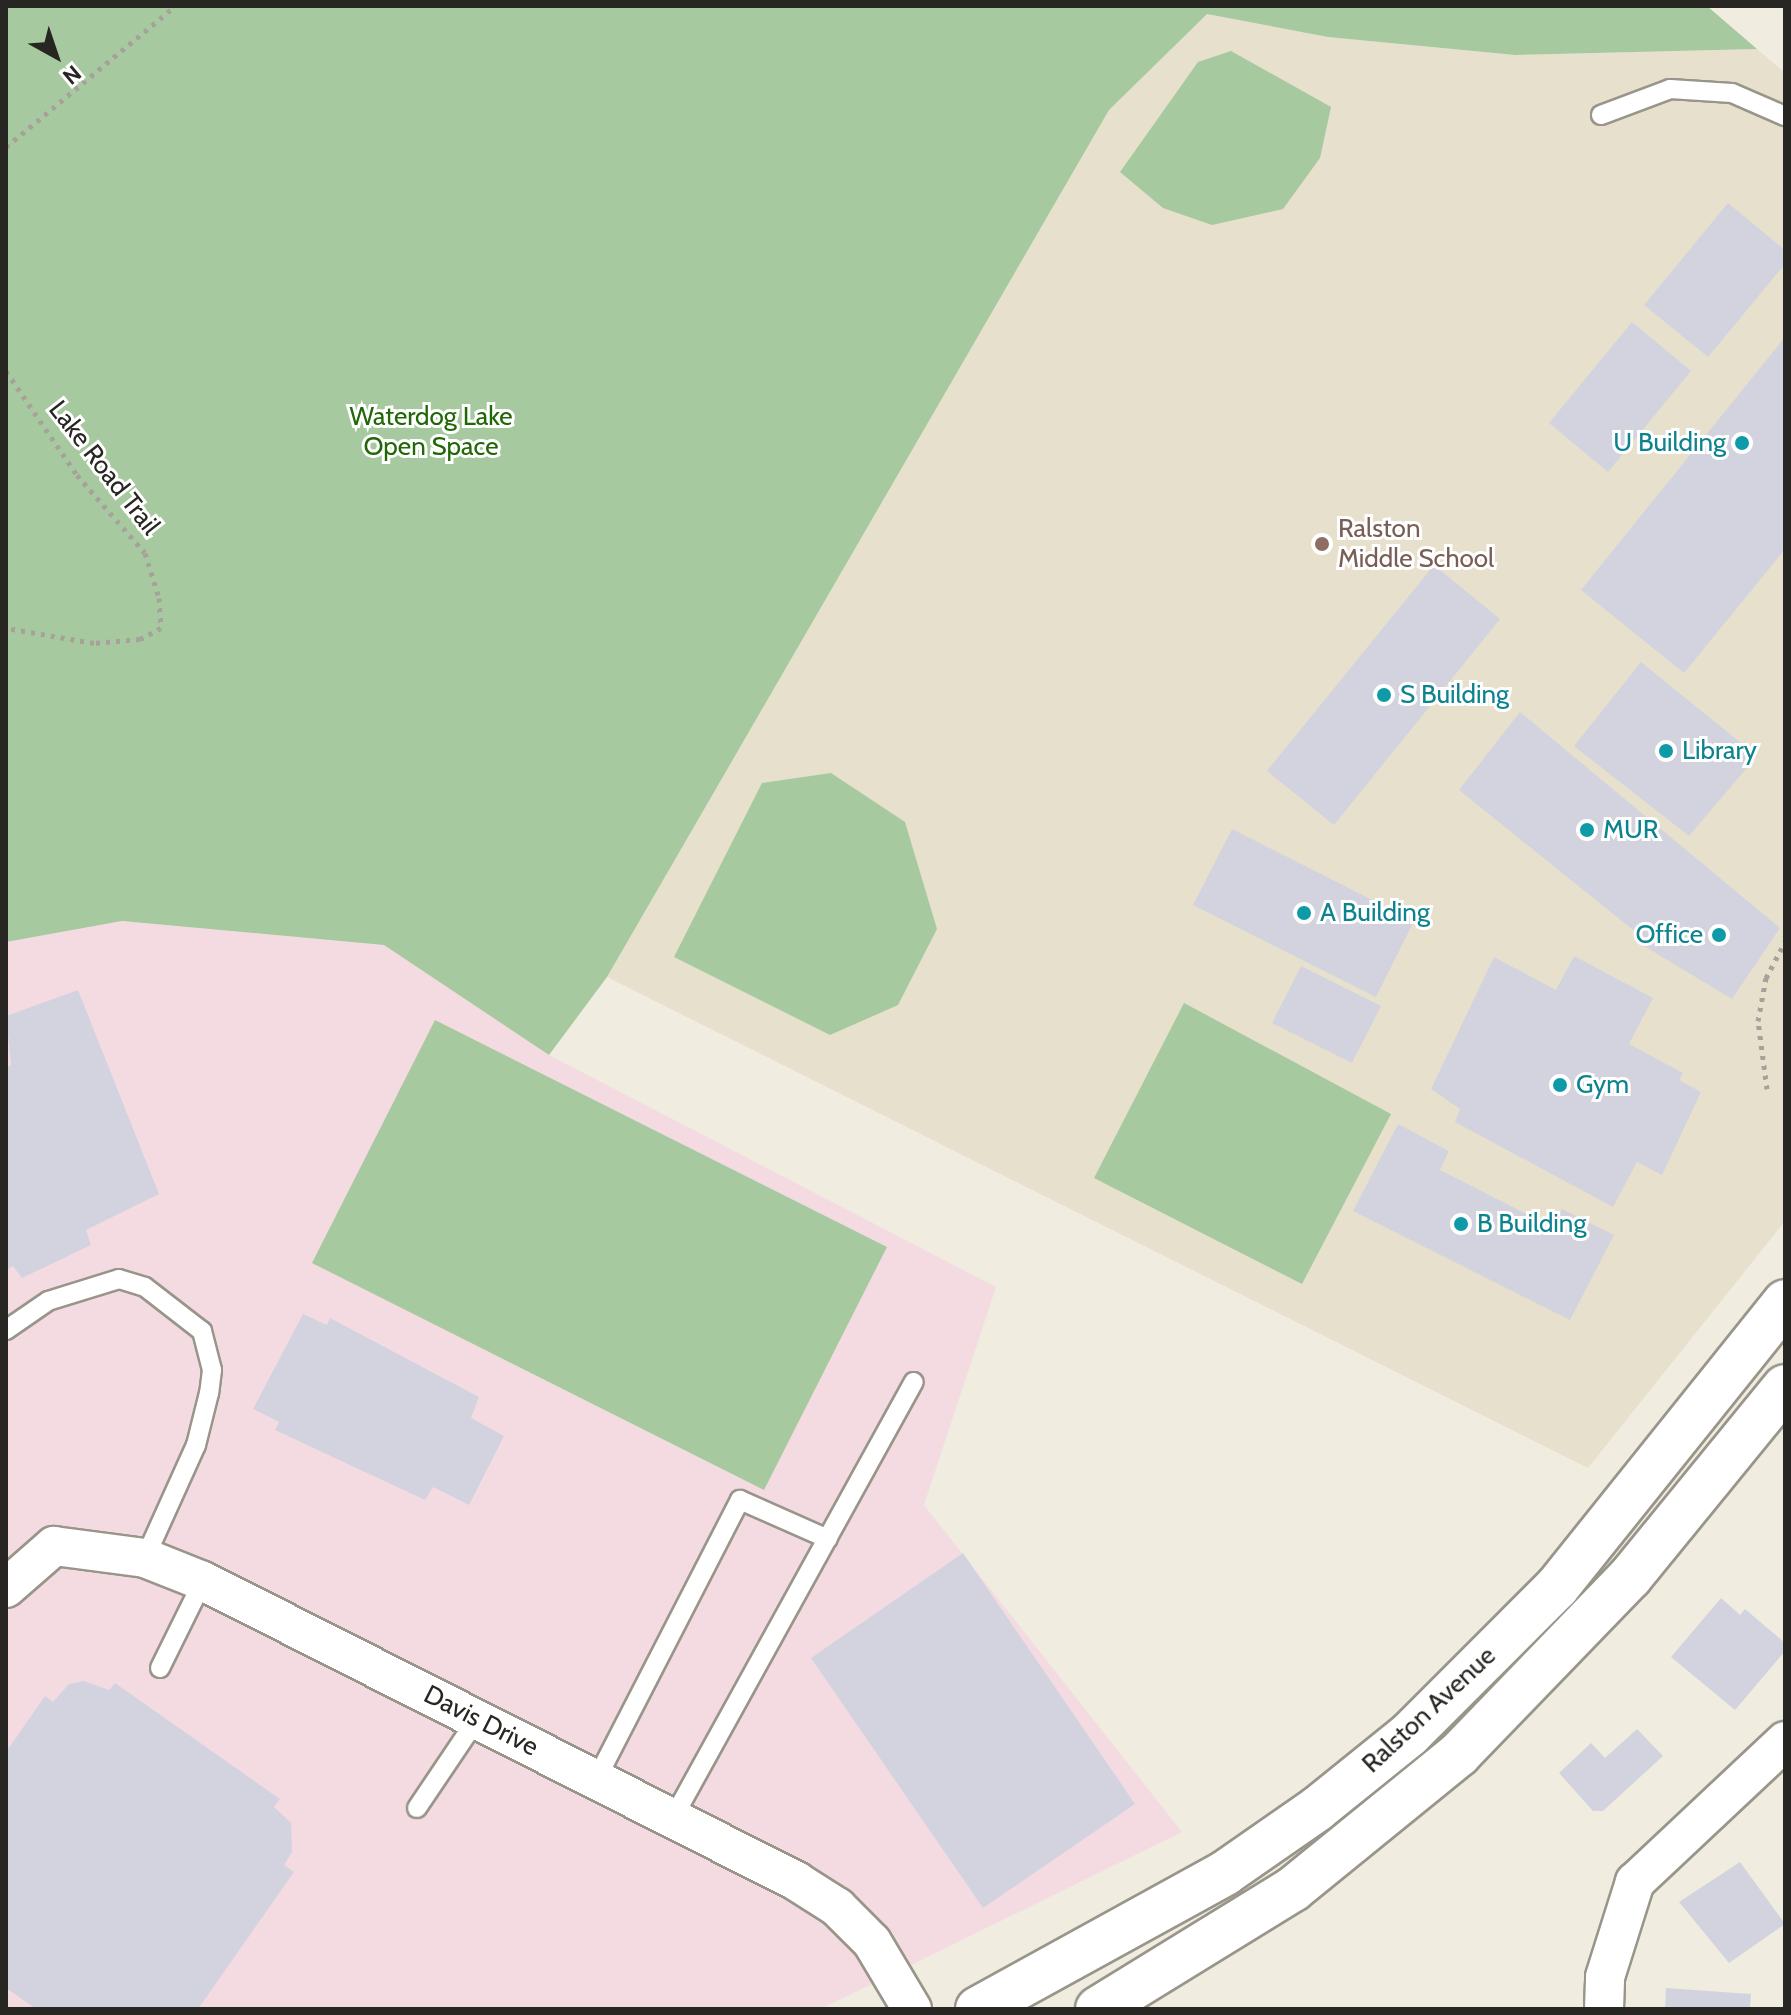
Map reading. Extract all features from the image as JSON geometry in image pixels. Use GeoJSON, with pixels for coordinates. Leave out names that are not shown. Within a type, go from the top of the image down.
{"type":"FeatureCollection","features":[{"type":"Feature","properties":{"kind":"main road","name":"Ralston Avenue"},"geometry":{"type":"LineString","coordinates":[[978,2009],[1225,1873],[1317,1809],[1410,1734],[1557,1587],[1785,1302]]}},
{"type":"Feature","properties":{"kind":"main road","name":"Ralston Avenue"},"geometry":{"type":"LineString","coordinates":[[1098,2009],[1293,1889],[1459,1754],[1630,1577],[1785,1387]]}},
{"type":"Feature","properties":{"kind":"street","name":"Davis Drive"},"geometry":{"type":"LineString","coordinates":[[8,1580],[54,1546],[145,1558],[203,1581],[673,1818],[837,1907],[872,1942],[912,2009]]}},
{"type":"Feature","properties":{"kind":"street"},"geometry":{"type":"LineString","coordinates":[[1604,2009],[1605,1977],[1635,1882],[1785,1741]]}},
{"type":"Feature","properties":{"kind":"lane"},"geometry":{"type":"LineString","coordinates":[[1601,115],[1670,89],[1732,93],[1785,116]]}},
{"type":"Feature","properties":{"kind":"lane"},"geometry":{"type":"LineString","coordinates":[[6,1330],[48,1301],[119,1279],[145,1287],[202,1331],[212,1370],[196,1445],[145,1558]]}},
{"type":"Feature","properties":{"kind":"lane"},"geometry":{"type":"LineString","coordinates":[[673,1818],[914,1382]]}},
{"type":"Feature","properties":{"kind":"lane"},"geometry":{"type":"LineString","coordinates":[[596,1780],[740,1500],[828,1539]]}},
{"type":"Feature","properties":{"kind":"lane"},"geometry":{"type":"LineString","coordinates":[[160,1668],[203,1581]]}},
{"type":"Feature","properties":{"kind":"lane"},"geometry":{"type":"LineString","coordinates":[[417,1808],[477,1719]]}},
{"type":"Feature","properties":{"kind":"path"},"geometry":{"type":"LineString","coordinates":[[6,147],[175,6]]}},
{"type":"Feature","properties":{"kind":"path","name":"Lake Road Trail"},"geometry":{"type":"LineString","coordinates":[[6,371],[77,475],[145,553],[159,598],[161,628],[140,639],[94,643],[6,628]]}},
{"type":"Feature","properties":{"kind":"path"},"geometry":{"type":"LineString","coordinates":[[1767,1089],[1758,1021],[1766,978],[1785,942]]}},
{"type":"Feature","properties":{"kind":"shaded area","name":"Ralston Middle School"},"geometry":{"type":"Polygon","coordinates":[[[1207,13],[1328,37],[1515,55],[1757,49],[1785,73],[1785,1221],[1588,1468],[607,977],[1109,110],[1207,13]]]}},
{"type":"Feature","properties":{"kind":"shaded area"},"geometry":{"type":"Polygon","coordinates":[[[122,921],[384,945],[549,1055],[996,1287],[924,1505],[1182,1832],[821,2009],[6,2009],[6,942],[122,921]]]}},
{"type":"Feature","properties":{"kind":"green space","name":"Waterdog Lake Open Space"},"geometry":{"type":"Polygon","coordinates":[[[6,6],[1707,6],[1757,49],[1515,55],[1328,37],[1207,14],[1109,110],[607,977],[549,1055],[384,945],[122,921],[6,942],[6,6]]]}},
{"type":"Feature","properties":{"kind":"green space"},"geometry":{"type":"Polygon","coordinates":[[[1231,51],[1331,107],[1320,158],[1283,209],[1212,225],[1163,208],[1120,172],[1198,62],[1231,51]]]}},
{"type":"Feature","properties":{"kind":"green space"},"geometry":{"type":"Polygon","coordinates":[[[831,773],[905,822],[937,929],[898,1005],[830,1035],[674,957],[762,783],[831,773]]]}},
{"type":"Feature","properties":{"kind":"green space"},"geometry":{"type":"Polygon","coordinates":[[[1184,1003],[1391,1114],[1302,1284],[1094,1178],[1184,1003]]]}},
{"type":"Feature","properties":{"kind":"green space"},"geometry":{"type":"Polygon","coordinates":[[[435,1020],[887,1247],[764,1490],[312,1263],[435,1020]]]}},
{"type":"Feature","properties":{"kind":"building"},"geometry":{"type":"Polygon","coordinates":[[[1728,203],[1785,250],[1785,264],[1708,357],[1644,305],[1728,203]]]}},
{"type":"Feature","properties":{"kind":"building"},"geometry":{"type":"Polygon","coordinates":[[[1632,322],[1691,371],[1608,472],[1549,423],[1632,322]]]}},
{"type":"Feature","properties":{"kind":"building","name":"U Building"},"geometry":{"type":"Polygon","coordinates":[[[1785,337],[1785,549],[1684,673],[1581,590],[1785,337]]]}},
{"type":"Feature","properties":{"kind":"building","name":"S Building"},"geometry":{"type":"Polygon","coordinates":[[[1434,565],[1500,619],[1334,825],[1267,771],[1434,565]]]}},
{"type":"Feature","properties":{"kind":"building","name":"Library"},"geometry":{"type":"Polygon","coordinates":[[[1641,662],[1757,756],[1689,836],[1574,746],[1641,662]]]}},
{"type":"Feature","properties":{"kind":"building","name":"MUR"},"geometry":{"type":"Polygon","coordinates":[[[1520,712],[1780,928],[1732,999],[1644,946],[1648,942],[1459,790],[1520,712]]]}},
{"type":"Feature","properties":{"kind":"building","name":"A Building"},"geometry":{"type":"Polygon","coordinates":[[[1232,829],[1414,921],[1376,997],[1193,905],[1232,829]]]}},
{"type":"Feature","properties":{"kind":"building","name":"Gym"},"geometry":{"type":"Polygon","coordinates":[[[1574,956],[1653,998],[1629,1044],[1683,1073],[1679,1080],[1701,1092],[1662,1175],[1637,1162],[1613,1207],[1455,1122],[1460,1109],[1431,1089],[1494,957],[1556,990],[1574,956]]]}},
{"type":"Feature","properties":{"kind":"building"},"geometry":{"type":"Polygon","coordinates":[[[1301,966],[1381,1006],[1352,1063],[1272,1023],[1301,966]]]}},
{"type":"Feature","properties":{"kind":"building"},"geometry":{"type":"Polygon","coordinates":[[[78,990],[159,1194],[86,1230],[91,1245],[22,1278],[13,1266],[6,1270],[6,1068],[11,1065],[6,1016],[78,990]]]}},
{"type":"Feature","properties":{"kind":"building","name":"B Building"},"geometry":{"type":"Polygon","coordinates":[[[1398,1124],[1449,1151],[1440,1170],[1550,1226],[1562,1209],[1614,1235],[1570,1320],[1353,1211],[1398,1124]]]}},
{"type":"Feature","properties":{"kind":"building"},"geometry":{"type":"Polygon","coordinates":[[[303,1314],[327,1325],[330,1318],[479,1397],[471,1418],[504,1436],[469,1505],[433,1487],[425,1500],[275,1430],[279,1422],[253,1409],[303,1314]]]}},
{"type":"Feature","properties":{"kind":"building"},"geometry":{"type":"Polygon","coordinates":[[[963,1553],[1135,1804],[983,1908],[811,1658],[963,1553]]]}},
{"type":"Feature","properties":{"kind":"building"},"geometry":{"type":"Polygon","coordinates":[[[1721,1598],[1740,1615],[1745,1609],[1785,1643],[1785,1651],[1735,1710],[1671,1657],[1721,1598]]]}},
{"type":"Feature","properties":{"kind":"building"},"geometry":{"type":"Polygon","coordinates":[[[84,1681],[109,1690],[115,1683],[280,1799],[274,1807],[291,1823],[292,1852],[284,1865],[294,1872],[198,2009],[36,2009],[6,1988],[6,1752],[45,1696],[53,1702],[69,1684],[84,1681]]]}},
{"type":"Feature","properties":{"kind":"building"},"geometry":{"type":"Polygon","coordinates":[[[1637,1729],[1663,1756],[1603,1811],[1593,1811],[1559,1773],[1591,1743],[1605,1758],[1637,1729]]]}},
{"type":"Feature","properties":{"kind":"building"},"geometry":{"type":"Polygon","coordinates":[[[1740,1862],[1785,1924],[1729,1963],[1679,1902],[1740,1862]]]}},
{"type":"Feature","properties":{"kind":"building"},"geometry":{"type":"Polygon","coordinates":[[[1666,1988],[1751,1994],[1750,2009],[1665,2009],[1666,1988]]]}},
{"type":"Feature","properties":{"kind":"place","name":"U Building"},"geometry":{"type":"Point","coordinates":[1742,443]}},
{"type":"Feature","properties":{"kind":"place","name":"Ralston Middle School"},"geometry":{"type":"Point","coordinates":[1322,544]}},
{"type":"Feature","properties":{"kind":"place","name":"S Building"},"geometry":{"type":"Point","coordinates":[1384,695]}},
{"type":"Feature","properties":{"kind":"place","name":"Library"},"geometry":{"type":"Point","coordinates":[1666,751]}},
{"type":"Feature","properties":{"kind":"place","name":"MUR"},"geometry":{"type":"Point","coordinates":[1587,830]}},
{"type":"Feature","properties":{"kind":"place","name":"A Building"},"geometry":{"type":"Point","coordinates":[1304,913]}},
{"type":"Feature","properties":{"kind":"place","name":"Office"},"geometry":{"type":"Point","coordinates":[1719,935]}},
{"type":"Feature","properties":{"kind":"place","name":"Gym"},"geometry":{"type":"Point","coordinates":[1560,1085]}},
{"type":"Feature","properties":{"kind":"place","name":"B Building"},"geometry":{"type":"Point","coordinates":[1461,1224]}}]}
